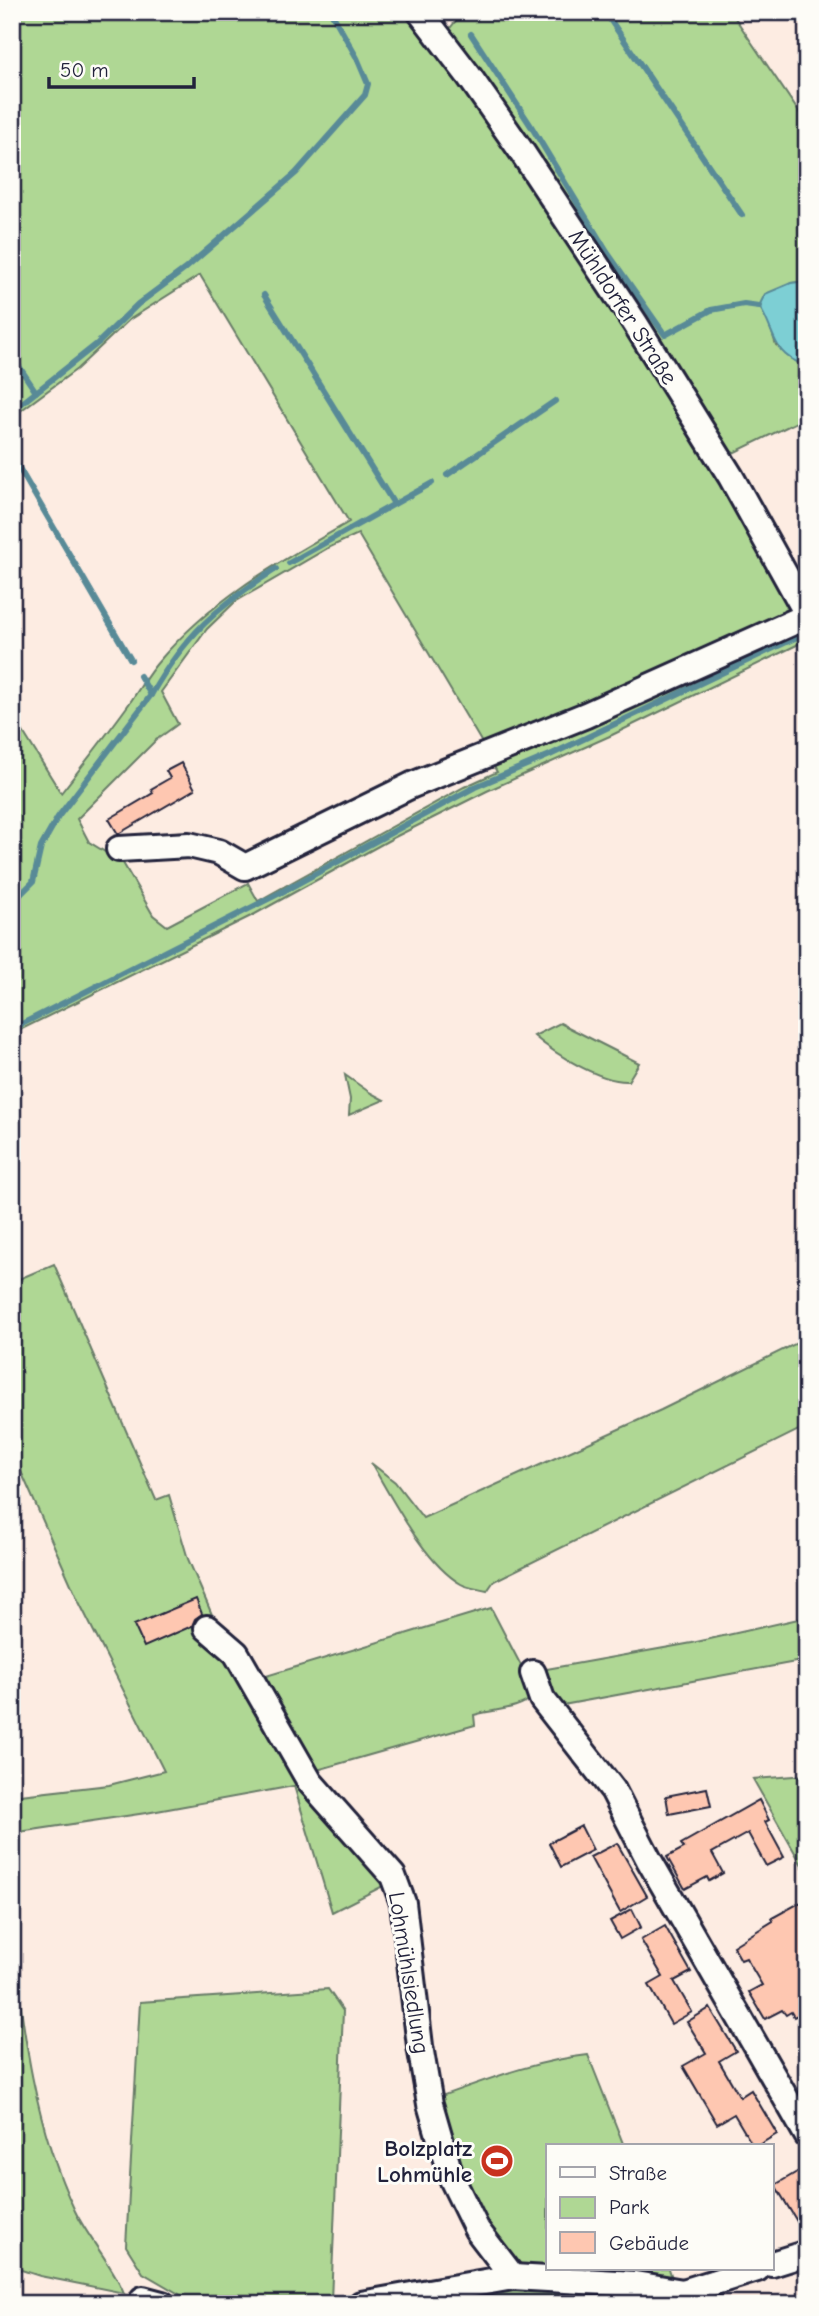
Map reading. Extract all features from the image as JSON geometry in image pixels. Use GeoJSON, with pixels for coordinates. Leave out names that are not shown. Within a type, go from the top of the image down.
{"type":"FeatureCollection","features":[{"type":"Feature","properties":{"kind":"street","name":"Mühldorfer Straße"},"geometry":{"type":"LineString","coordinates":[[420,12],[522,152],[635,323],[730,477],[807,615]]}},
{"type":"Feature","properties":{"kind":"street"},"geometry":{"type":"LineString","coordinates":[[120,849],[189,845],[219,852],[246,867],[412,785],[586,715],[807,615]]}},
{"type":"Feature","properties":{"kind":"street","name":"Lohmühlsiedlung"},"geometry":{"type":"LineString","coordinates":[[207,1628],[236,1653],[310,1782],[393,1876],[402,1903],[430,2104],[447,2164],[461,2202],[477,2230],[513,2277]]}},
{"type":"Feature","properties":{"kind":"street"},"geometry":{"type":"LineString","coordinates":[[533,1673],[542,1699],[612,1790],[649,1860],[807,2135]]}},
{"type":"Feature","properties":{"kind":"street"},"geometry":{"type":"LineString","coordinates":[[774,2263],[807,2253]]}},
{"type":"Feature","properties":{"kind":"street"},"geometry":{"type":"LineString","coordinates":[[361,2304],[513,2277],[635,2284],[672,2298],[754,2270]]}},
{"type":"Feature","properties":{"kind":"green space"},"geometry":{"type":"Polygon","coordinates":[[[12,12],[404,12],[492,127],[641,350],[793,610],[485,748],[358,534],[328,548],[235,602],[207,629],[161,692],[178,724],[156,740],[77,819],[89,842],[123,863],[153,915],[167,926],[248,883],[258,901],[464,787],[497,772],[488,756],[800,626],[807,634],[807,640],[612,735],[487,791],[393,838],[255,914],[12,1034],[12,714],[61,793],[118,719],[155,665],[202,617],[248,582],[349,522],[200,275],[129,320],[77,369],[12,417],[12,12]]]}},
{"type":"Feature","properties":{"kind":"green space"},"geometry":{"type":"Polygon","coordinates":[[[463,12],[731,12],[807,124],[807,281],[791,283],[759,306],[768,320],[776,345],[807,365],[807,417],[729,455],[447,32],[463,12]]]}},
{"type":"Feature","properties":{"kind":"green space"},"geometry":{"type":"Polygon","coordinates":[[[560,1023],[639,1063],[628,1081],[591,1072],[534,1036],[560,1023]]]}},
{"type":"Feature","properties":{"kind":"green space"},"geometry":{"type":"Polygon","coordinates":[[[345,1075],[384,1100],[349,1115],[350,1099],[345,1075]]]}},
{"type":"Feature","properties":{"kind":"green space"},"geometry":{"type":"Polygon","coordinates":[[[54,1264],[156,1500],[169,1495],[188,1559],[213,1617],[270,1722],[391,1882],[332,1912],[294,1786],[146,1813],[12,1833],[12,1796],[109,1785],[164,1771],[78,1600],[12,1451],[12,1282],[54,1264]]]}},
{"type":"Feature","properties":{"kind":"green space"},"geometry":{"type":"Polygon","coordinates":[[[807,1338],[807,1426],[494,1581],[487,1591],[461,1584],[435,1562],[410,1529],[371,1463],[395,1482],[423,1518],[661,1410],[807,1338]]]}},
{"type":"Feature","properties":{"kind":"green space"},"geometry":{"type":"Polygon","coordinates":[[[491,1608],[528,1679],[533,1696],[522,1704],[474,1715],[475,1725],[310,1772],[256,1679],[491,1608]]]}},
{"type":"Feature","properties":{"kind":"green space"},"geometry":{"type":"Polygon","coordinates":[[[807,1617],[807,1660],[552,1707],[541,1670],[692,1643],[807,1617]]]}},
{"type":"Feature","properties":{"kind":"green space"},"geometry":{"type":"Polygon","coordinates":[[[807,1775],[807,1874],[753,1779],[807,1775]]]}},
{"type":"Feature","properties":{"kind":"green space"},"geometry":{"type":"Polygon","coordinates":[[[12,1937],[32,2077],[49,2145],[75,2211],[124,2293],[40,2276],[12,2267],[12,1937]]]}},
{"type":"Feature","properties":{"kind":"green space"},"geometry":{"type":"Polygon","coordinates":[[[328,1989],[343,2011],[331,2301],[253,2304],[191,2301],[143,2273],[126,2246],[140,2002],[328,1989]]]}},
{"type":"Feature","properties":{"kind":"green space","name":"Bolzplatz Lohmühle"},"geometry":{"type":"Polygon","coordinates":[[[588,2055],[623,2144],[546,2144],[546,2270],[669,2270],[676,2289],[513,2277],[496,2257],[433,2099],[528,2067],[588,2055]]]}},
{"type":"Feature","properties":{"kind":"green space"},"geometry":{"type":"Polygon","coordinates":[[[479,2285],[580,2287],[581,2304],[384,2304],[479,2285]]]}},
{"type":"Feature","properties":{"kind":"water"},"geometry":{"type":"Polygon","coordinates":[[[807,281],[805,365],[794,361],[780,349],[759,306],[765,294],[791,283],[807,281]]]}},
{"type":"Feature","properties":{"kind":"building"},"geometry":{"type":"Polygon","coordinates":[[[181,763],[195,789],[118,834],[109,819],[153,793],[151,789],[170,778],[166,771],[181,763]]]}},
{"type":"Feature","properties":{"kind":"building"},"geometry":{"type":"Polygon","coordinates":[[[196,1599],[202,1614],[195,1619],[192,1626],[144,1647],[134,1625],[196,1599]]]}},
{"type":"Feature","properties":{"kind":"building"},"geometry":{"type":"Polygon","coordinates":[[[707,1788],[711,1806],[669,1814],[666,1796],[707,1788]]]}},
{"type":"Feature","properties":{"kind":"building"},"geometry":{"type":"Polygon","coordinates":[[[759,1800],[769,1820],[765,1822],[784,1857],[766,1866],[748,1833],[712,1853],[723,1873],[709,1881],[707,1877],[685,1889],[667,1857],[684,1848],[681,1844],[759,1800]]]}},
{"type":"Feature","properties":{"kind":"building"},"geometry":{"type":"Polygon","coordinates":[[[581,1826],[593,1850],[561,1867],[549,1843],[581,1826]]]}},
{"type":"Feature","properties":{"kind":"building"},"geometry":{"type":"Polygon","coordinates":[[[617,1843],[647,1896],[620,1912],[590,1857],[617,1843]]]}},
{"type":"Feature","properties":{"kind":"building"},"geometry":{"type":"Polygon","coordinates":[[[801,1902],[807,1913],[807,2010],[794,2017],[791,2012],[786,2015],[782,2010],[765,2019],[749,1992],[762,1985],[746,1958],[741,1960],[733,1946],[773,1921],[772,1918],[801,1902]]]}},
{"type":"Feature","properties":{"kind":"building"},"geometry":{"type":"Polygon","coordinates":[[[632,1909],[641,1927],[620,1939],[610,1921],[632,1909]]]}},
{"type":"Feature","properties":{"kind":"building"},"geometry":{"type":"Polygon","coordinates":[[[665,1926],[691,1972],[674,1981],[692,2012],[671,2024],[649,1985],[663,1977],[641,1940],[665,1926]]]}},
{"type":"Feature","properties":{"kind":"building"},"geometry":{"type":"Polygon","coordinates":[[[710,2008],[736,2051],[719,2061],[740,2097],[751,2090],[777,2134],[760,2144],[752,2144],[734,2114],[717,2124],[683,2066],[706,2053],[687,2022],[710,2008]]]}},
{"type":"Feature","properties":{"kind":"building"},"geometry":{"type":"Polygon","coordinates":[[[797,2172],[807,2188],[807,2238],[775,2185],[797,2172]]]}},
{"type":"Feature","properties":{"kind":"waterway"},"geometry":{"type":"LineString","coordinates":[[12,411],[98,343],[138,304],[185,269],[296,173],[365,95],[368,84],[357,58],[331,12]]}},
{"type":"Feature","properties":{"kind":"waterway"},"geometry":{"type":"LineString","coordinates":[[605,12],[742,215]]}},
{"type":"Feature","properties":{"kind":"waterway"},"geometry":{"type":"LineString","coordinates":[[471,34],[531,126],[607,252],[665,335],[711,310],[744,304],[759,306]]}},
{"type":"Feature","properties":{"kind":"waterway"},"geometry":{"type":"LineString","coordinates":[[264,295],[394,504]]}},
{"type":"Feature","properties":{"kind":"waterway"},"geometry":{"type":"LineString","coordinates":[[12,356],[36,392]]}},
{"type":"Feature","properties":{"kind":"waterway"},"geometry":{"type":"LineString","coordinates":[[447,475],[555,401]]}},
{"type":"Feature","properties":{"kind":"waterway"},"geometry":{"type":"LineString","coordinates":[[12,456],[131,660]]}},
{"type":"Feature","properties":{"kind":"waterway"},"geometry":{"type":"LineString","coordinates":[[289,563],[432,483]]}},
{"type":"Feature","properties":{"kind":"waterway"},"geometry":{"type":"LineString","coordinates":[[12,903],[33,882],[41,847],[58,817],[151,695],[176,655],[220,609],[276,569]]}},
{"type":"Feature","properties":{"kind":"waterway"},"geometry":{"type":"LineString","coordinates":[[12,1029],[280,893],[475,787],[550,755],[797,637]]}},
{"type":"Feature","properties":{"kind":"waterway"},"geometry":{"type":"LineString","coordinates":[[140,676],[151,695]]}},
{"type":"Feature","properties":{"kind":"place","name":"Bolzplatz Lohmühle"},"geometry":{"type":"Point","coordinates":[497,2161]}}]}
